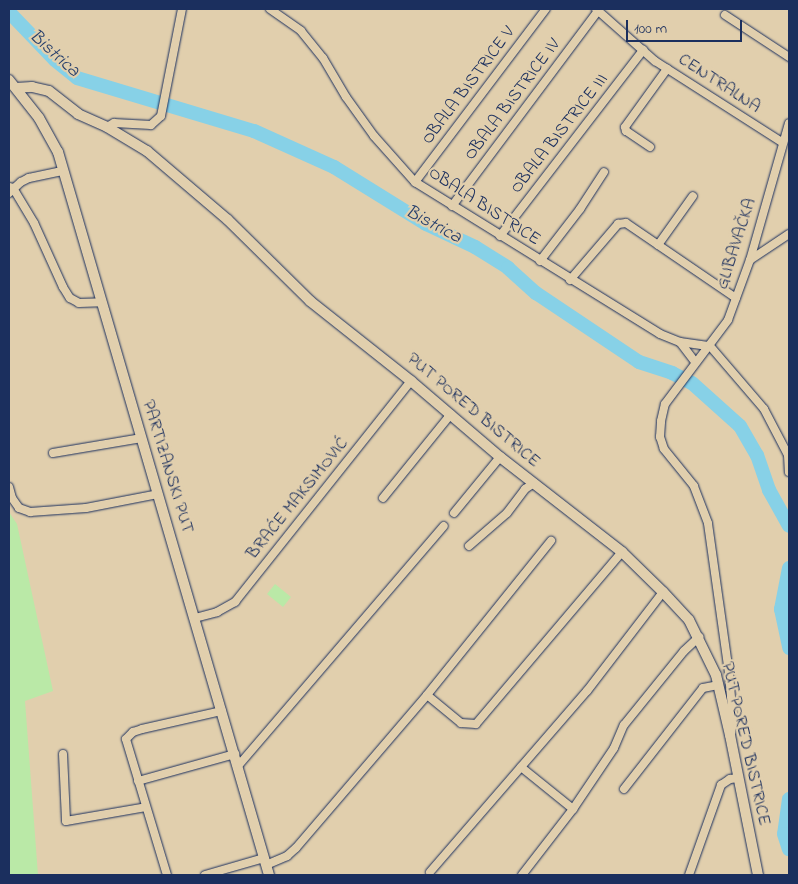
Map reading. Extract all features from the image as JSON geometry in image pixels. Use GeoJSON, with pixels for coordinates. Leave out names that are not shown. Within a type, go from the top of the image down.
{"type":"FeatureCollection","features":[{"type":"Feature","properties":{"kind":"street"},"geometry":{"type":"LineString","coordinates":[[107,127],[114,123],[151,124],[161,116],[182,9]]}},
{"type":"Feature","properties":{"kind":"street","name":"OBALA BISTRICE"},"geometry":{"type":"LineString","coordinates":[[270,9],[301,31],[323,58],[346,97],[374,136],[415,182],[570,280],[660,334],[680,342],[710,346]]}},
{"type":"Feature","properties":{"kind":"street","name":"OBALA BISTRICE V"},"geometry":{"type":"LineString","coordinates":[[415,182],[546,9]]}},
{"type":"Feature","properties":{"kind":"street","name":"CENTRALNA"},"geometry":{"type":"LineString","coordinates":[[597,10],[667,69],[783,143]]}},
{"type":"Feature","properties":{"kind":"street","name":"OBALA BISTRICE IV"},"geometry":{"type":"LineString","coordinates":[[452,206],[597,10]]}},
{"type":"Feature","properties":{"kind":"street"},"geometry":{"type":"LineString","coordinates":[[725,14],[789,57]]}},
{"type":"Feature","properties":{"kind":"street","name":"OBALA BISTRICE III"},"geometry":{"type":"LineString","coordinates":[[500,236],[643,50]]}},
{"type":"Feature","properties":{"kind":"street"},"geometry":{"type":"LineString","coordinates":[[650,147],[626,131],[625,127],[667,69]]}},
{"type":"Feature","properties":{"kind":"street","name":"PARTIZANSKI PUT"},"geometry":{"type":"LineString","coordinates":[[9,80],[38,118],[58,152],[266,866]]}},
{"type":"Feature","properties":{"kind":"street","name":"PUT PORED BISTRICE"},"geometry":{"type":"LineString","coordinates":[[16,88],[49,91],[78,114],[107,127],[147,151],[228,220],[291,284],[451,414],[500,457],[622,552],[663,592],[689,620],[699,637],[717,680],[758,875]]}},
{"type":"Feature","properties":{"kind":"street","name":"GLIBAVAČKA"},"geometry":{"type":"LineString","coordinates":[[730,735],[733,720],[729,672],[708,523],[694,486],[664,449],[660,437],[665,404],[728,320],[750,260],[789,123]]}},
{"type":"Feature","properties":{"kind":"street"},"geometry":{"type":"LineString","coordinates":[[63,171],[29,178],[10,189],[34,223],[62,288],[70,298],[88,304],[102,302]]}},
{"type":"Feature","properties":{"kind":"street"},"geometry":{"type":"LineString","coordinates":[[540,261],[580,209],[604,172]]}},
{"type":"Feature","properties":{"kind":"street"},"geometry":{"type":"LineString","coordinates":[[658,245],[693,196]]}},
{"type":"Feature","properties":{"kind":"street"},"geometry":{"type":"LineString","coordinates":[[570,280],[618,224],[626,223],[736,298]]}},
{"type":"Feature","properties":{"kind":"street"},"geometry":{"type":"LineString","coordinates":[[750,260],[789,234]]}},
{"type":"Feature","properties":{"kind":"street"},"geometry":{"type":"LineString","coordinates":[[680,342],[694,363]]}},
{"type":"Feature","properties":{"kind":"street"},"geometry":{"type":"LineString","coordinates":[[710,346],[764,409],[789,456],[789,472]]}},
{"type":"Feature","properties":{"kind":"street","name":"BRAĆE MAKSIMOVIĆ"},"geometry":{"type":"LineString","coordinates":[[195,618],[217,612],[235,602],[411,381]]}},
{"type":"Feature","properties":{"kind":"street"},"geometry":{"type":"LineString","coordinates":[[383,498],[451,414]]}},
{"type":"Feature","properties":{"kind":"street"},"geometry":{"type":"LineString","coordinates":[[53,453],[142,438]]}},
{"type":"Feature","properties":{"kind":"street"},"geometry":{"type":"LineString","coordinates":[[454,513],[500,457]]}},
{"type":"Feature","properties":{"kind":"street"},"geometry":{"type":"LineString","coordinates":[[469,546],[507,514],[534,483]]}},
{"type":"Feature","properties":{"kind":"street"},"geometry":{"type":"LineString","coordinates":[[9,487],[12,498],[19,508],[30,512],[86,508],[158,494]]}},
{"type":"Feature","properties":{"kind":"street"},"geometry":{"type":"LineString","coordinates":[[238,766],[444,526]]}},
{"type":"Feature","properties":{"kind":"street"},"geometry":{"type":"LineString","coordinates":[[205,875],[266,866],[287,856],[296,848],[427,695],[552,542]]}},
{"type":"Feature","properties":{"kind":"street"},"geometry":{"type":"LineString","coordinates":[[427,695],[461,723],[476,724],[622,552]]}},
{"type":"Feature","properties":{"kind":"street"},"geometry":{"type":"LineString","coordinates":[[430,872],[587,691],[663,592]]}},
{"type":"Feature","properties":{"kind":"street"},"geometry":{"type":"LineString","coordinates":[[522,875],[573,809],[614,748],[624,725],[684,651],[699,637]]}},
{"type":"Feature","properties":{"kind":"street"},"geometry":{"type":"LineString","coordinates":[[624,789],[703,688],[729,672]]}},
{"type":"Feature","properties":{"kind":"street"},"geometry":{"type":"LineString","coordinates":[[167,875],[126,742],[128,736],[142,729],[222,711]]}},
{"type":"Feature","properties":{"kind":"street"},"geometry":{"type":"LineString","coordinates":[[63,754],[66,822],[146,807]]}},
{"type":"Feature","properties":{"kind":"street"},"geometry":{"type":"LineString","coordinates":[[138,782],[234,754]]}},
{"type":"Feature","properties":{"kind":"street"},"geometry":{"type":"LineString","coordinates":[[521,767],[573,809]]}},
{"type":"Feature","properties":{"kind":"street"},"geometry":{"type":"LineString","coordinates":[[689,875],[721,785],[730,778],[739,778]]}},
{"type":"Feature","properties":{"kind":"green space"},"geometry":{"type":"Polygon","coordinates":[[[9,512],[17,524],[53,691],[25,701],[38,875],[9,875],[9,512]]]}},
{"type":"Feature","properties":{"kind":"green space"},"geometry":{"type":"Polygon","coordinates":[[[275,584],[291,597],[283,607],[267,594],[275,584]]]}},
{"type":"Feature","properties":{"kind":"waterway","name":"Bistrica"},"geometry":{"type":"LineString","coordinates":[[9,12],[55,60],[77,78],[254,131],[334,167],[426,224],[475,247],[508,268],[536,293],[639,362],[672,373],[692,383],[740,426],[757,455],[769,490],[789,526]]}},
{"type":"Feature","properties":{"kind":"waterway","name":"Bistrica"},"geometry":{"type":"LineString","coordinates":[[789,568],[781,609],[789,648]]}},
{"type":"Feature","properties":{"kind":"waterway","name":"Bistrica"},"geometry":{"type":"LineString","coordinates":[[789,799],[784,834],[789,849]]}}]}
